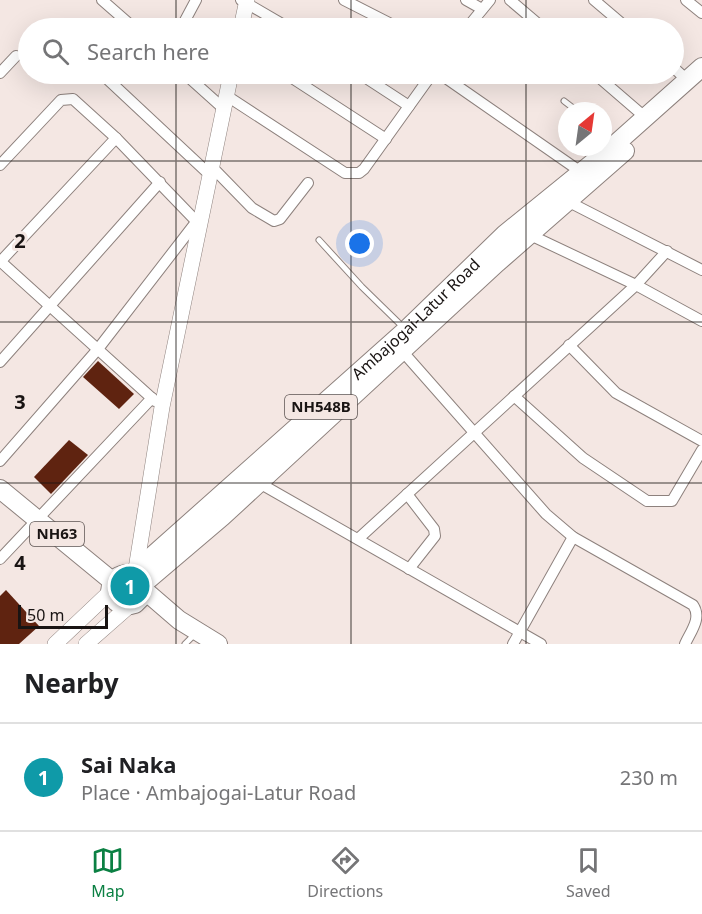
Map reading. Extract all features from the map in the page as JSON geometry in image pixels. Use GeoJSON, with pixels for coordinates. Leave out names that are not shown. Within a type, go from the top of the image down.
{"type":"FeatureCollection","features":[{"type":"Feature","properties":{"kind":"highway","name":"Ambajogai-Latur Road"},"geometry":{"type":"LineString","coordinates":[[688,76],[702,67]]}},
{"type":"Feature","properties":{"kind":"highway","name":"Ambajogai-Latur Road"},"geometry":{"type":"LineString","coordinates":[[111,586],[118,576],[136,588],[253,479],[406,330],[523,230],[609,145],[646,118],[680,84]]}},
{"type":"Feature","properties":{"kind":"highway","name":"NH548B"},"geometry":{"type":"LineString","coordinates":[[253,479],[403,352],[523,230],[569,202],[680,84]]}},
{"type":"Feature","properties":{"kind":"highway","name":"NH63"},"geometry":{"type":"LineString","coordinates":[[0,489],[38,519],[111,586]]}},
{"type":"Feature","properties":{"kind":"highway"},"geometry":{"type":"LineString","coordinates":[[111,586],[116,603],[136,588],[179,620],[218,644]]}},
{"type":"Feature","properties":{"kind":"main road"},"geometry":{"type":"LineString","coordinates":[[242,18],[244,1]]}},
{"type":"Feature","properties":{"kind":"main road"},"geometry":{"type":"LineString","coordinates":[[136,588],[157,403],[229,84]]}},
{"type":"Feature","properties":{"kind":"main road","name":"Ambajogai-Latur Road"},"geometry":{"type":"LineString","coordinates":[[55,644],[111,586]]}},
{"type":"Feature","properties":{"kind":"main road","name":"Ambajogai-Latur Road"},"geometry":{"type":"LineString","coordinates":[[86,644],[136,588]]}},
{"type":"Feature","properties":{"kind":"street"},"geometry":{"type":"LineString","coordinates":[[102,0],[123,18]]}},
{"type":"Feature","properties":{"kind":"street"},"geometry":{"type":"LineString","coordinates":[[186,18],[196,0]]}},
{"type":"Feature","properties":{"kind":"street"},"geometry":{"type":"LineString","coordinates":[[344,0],[379,18]]}},
{"type":"Feature","properties":{"kind":"street"},"geometry":{"type":"LineString","coordinates":[[466,0],[486,4],[475,18]]}},
{"type":"Feature","properties":{"kind":"street"},"geometry":{"type":"LineString","coordinates":[[510,0],[531,18]]}},
{"type":"Feature","properties":{"kind":"street"},"geometry":{"type":"LineString","coordinates":[[594,0],[615,18]]}},
{"type":"Feature","properties":{"kind":"street"},"geometry":{"type":"LineString","coordinates":[[686,0],[702,13]]}},
{"type":"Feature","properties":{"kind":"street"},"geometry":{"type":"LineString","coordinates":[[244,1],[272,18]]}},
{"type":"Feature","properties":{"kind":"street"},"geometry":{"type":"LineString","coordinates":[[0,73],[16,57]]}},
{"type":"Feature","properties":{"kind":"street"},"geometry":{"type":"LineString","coordinates":[[113,84],[252,208],[274,221],[280,219],[308,183]]}},
{"type":"Feature","properties":{"kind":"street"},"geometry":{"type":"LineString","coordinates":[[199,84],[345,173],[358,173],[364,168],[425,84]]}},
{"type":"Feature","properties":{"kind":"street"},"geometry":{"type":"LineString","coordinates":[[301,84],[386,139]]}},
{"type":"Feature","properties":{"kind":"street"},"geometry":{"type":"LineString","coordinates":[[375,84],[409,106]]}},
{"type":"Feature","properties":{"kind":"street"},"geometry":{"type":"LineString","coordinates":[[454,84],[581,172]]}},
{"type":"Feature","properties":{"kind":"street"},"geometry":{"type":"LineString","coordinates":[[607,84],[646,118]]}},
{"type":"Feature","properties":{"kind":"street"},"geometry":{"type":"LineString","coordinates":[[0,165],[61,100],[67,98],[82,106],[199,218],[98,349],[0,461]]}},
{"type":"Feature","properties":{"kind":"street"},"geometry":{"type":"LineString","coordinates":[[0,559],[157,403],[0,262],[116,138]]}},
{"type":"Feature","properties":{"kind":"street"},"geometry":{"type":"LineString","coordinates":[[0,362],[160,182]]}},
{"type":"Feature","properties":{"kind":"street"},"geometry":{"type":"LineString","coordinates":[[569,202],[702,270]]}},
{"type":"Feature","properties":{"kind":"street"},"geometry":{"type":"LineString","coordinates":[[523,230],[636,285],[702,321]]}},
{"type":"Feature","properties":{"kind":"street"},"geometry":{"type":"LineString","coordinates":[[358,539],[636,285],[667,251]]}},
{"type":"Feature","properties":{"kind":"street"},"geometry":{"type":"LineString","coordinates":[[569,345],[616,393],[702,441]]}},
{"type":"Feature","properties":{"kind":"street"},"geometry":{"type":"LineString","coordinates":[[403,352],[546,514],[573,537],[693,604],[697,611],[697,619],[685,644]]}},
{"type":"Feature","properties":{"kind":"street"},"geometry":{"type":"LineString","coordinates":[[514,396],[583,458],[647,501],[672,501],[702,450]]}},
{"type":"Feature","properties":{"kind":"street"},"geometry":{"type":"LineString","coordinates":[[253,479],[541,644]]}},
{"type":"Feature","properties":{"kind":"street"},"geometry":{"type":"LineString","coordinates":[[407,494],[434,529],[435,536],[409,569]]}},
{"type":"Feature","properties":{"kind":"street"},"geometry":{"type":"LineString","coordinates":[[513,644],[573,537]]}},
{"type":"Feature","properties":{"kind":"lane"},"geometry":{"type":"LineString","coordinates":[[319,240],[406,330]]}},
{"type":"Feature","properties":{"kind":"lane"},"geometry":{"type":"LineString","coordinates":[[185,644],[198,631]]}},
{"type":"Feature","properties":{"kind":"building"},"geometry":{"type":"Polygon","coordinates":[[[98,361],[134,394],[119,409],[83,377],[98,361]]]}},
{"type":"Feature","properties":{"kind":"building"},"geometry":{"type":"Polygon","coordinates":[[[69,440],[88,455],[51,494],[34,477],[69,440]]]}},
{"type":"Feature","properties":{"kind":"building"},"geometry":{"type":"Polygon","coordinates":[[[6,590],[39,626],[19,644],[0,644],[0,596],[6,590]]]}},
{"type":"Feature","properties":{"kind":"place","name":"Sai Naka"},"geometry":{"type":"Point","coordinates":[130,586]}}]}
